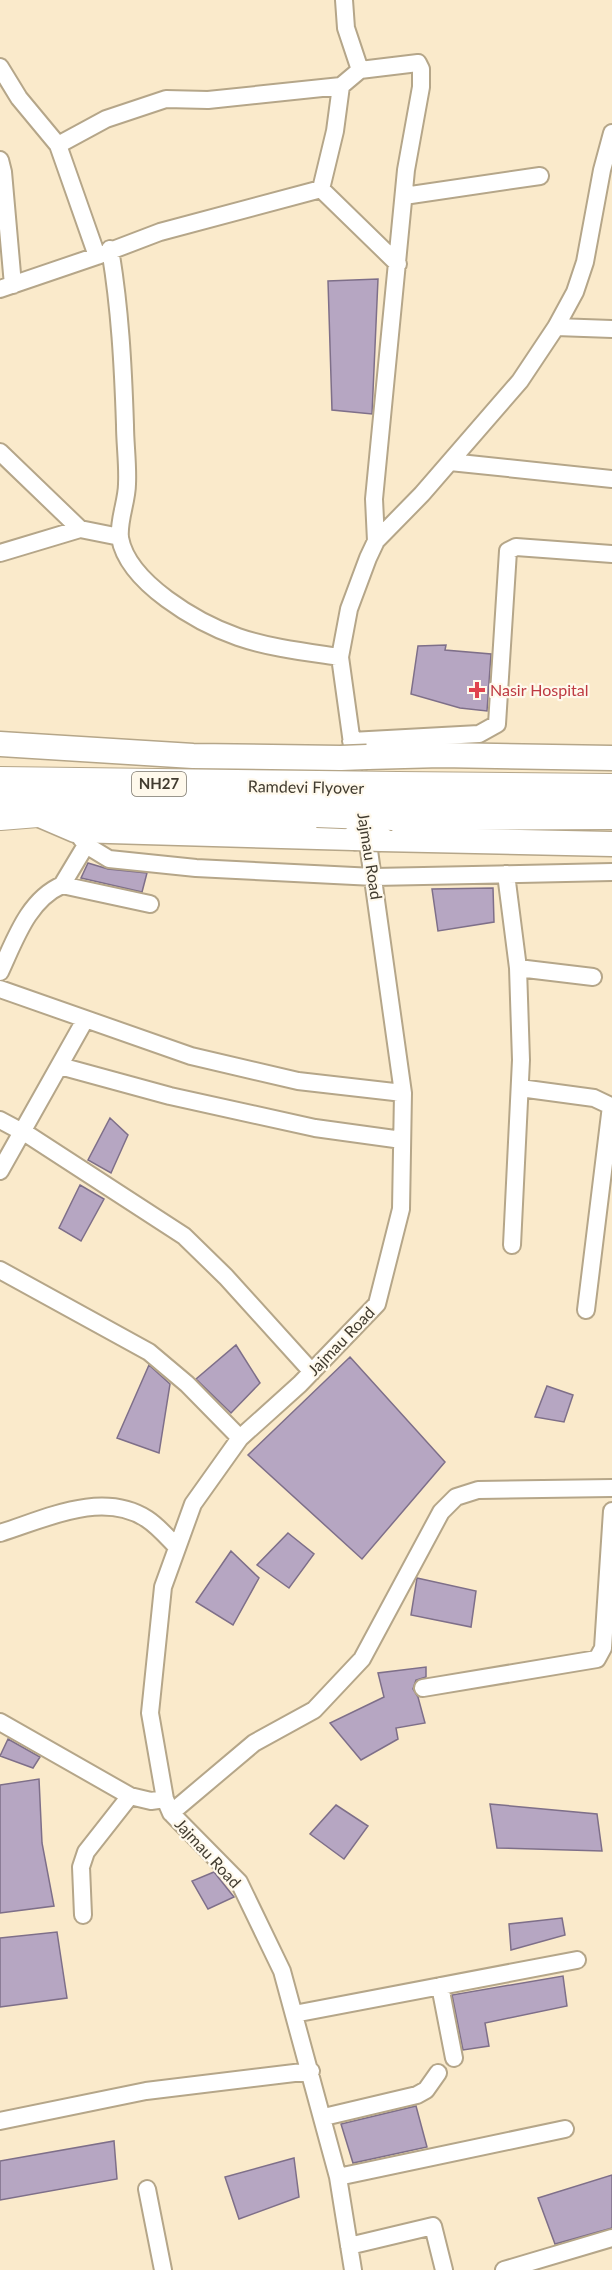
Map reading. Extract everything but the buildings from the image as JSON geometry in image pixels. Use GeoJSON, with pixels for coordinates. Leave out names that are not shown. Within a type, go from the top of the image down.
{"type":"FeatureCollection","features":[{"type":"Feature","properties":{"kind":"highway","name":"Ramdevi Flyover"},"geometry":{"type":"LineString","coordinates":[[0,783],[317,799],[423,814],[612,813]]}},
{"type":"Feature","properties":{"kind":"highway","name":"Ramdevi Flyover"},"geometry":{"type":"LineString","coordinates":[[33,811],[99,806],[612,790]]}},
{"type":"Feature","properties":{"kind":"highway","name":"NH27"},"geometry":{"type":"LineString","coordinates":[[0,814],[33,811]]}},
{"type":"Feature","properties":{"kind":"main road"},"geometry":{"type":"LineString","coordinates":[[0,744],[193,756],[353,752],[612,756]]}},
{"type":"Feature","properties":{"kind":"main road"},"geometry":{"type":"LineString","coordinates":[[33,811],[80,837],[354,838],[612,844]]}},
{"type":"Feature","properties":{"kind":"street"},"geometry":{"type":"LineString","coordinates":[[344,0],[346,28],[360,70]]}},
{"type":"Feature","properties":{"kind":"street"},"geometry":{"type":"LineString","coordinates":[[58,145],[106,119],[166,99],[208,100],[341,86],[360,70],[418,63],[421,69],[404,196],[374,499],[376,541]]}},
{"type":"Feature","properties":{"kind":"street"},"geometry":{"type":"LineString","coordinates":[[0,67],[19,98],[58,145],[103,252],[120,306],[128,485],[120,537],[132,564],[148,586],[172,603],[237,636],[298,651],[340,657]]}},
{"type":"Feature","properties":{"kind":"street"},"geometry":{"type":"LineString","coordinates":[[321,189],[335,131],[341,86]]}},
{"type":"Feature","properties":{"kind":"street","name":"Jajmau Road"},"geometry":{"type":"LineString","coordinates":[[353,2270],[338,2177],[324,2117],[282,1971],[239,1882],[168,1806],[150,1713],[164,1587],[193,1504],[240,1438],[312,1372],[377,1304],[401,1209],[403,1093],[374,877],[340,657],[349,609],[376,541],[450,462],[520,381],[556,327],[575,292],[585,262],[602,170],[612,133]]}},
{"type":"Feature","properties":{"kind":"street"},"geometry":{"type":"LineString","coordinates":[[0,160],[3,172],[6,287],[160,232],[321,189]]}},
{"type":"Feature","properties":{"kind":"street"},"geometry":{"type":"LineString","coordinates":[[404,196],[540,176]]}},
{"type":"Feature","properties":{"kind":"street"},"geometry":{"type":"LineString","coordinates":[[321,189],[398,264]]}},
{"type":"Feature","properties":{"kind":"street"},"geometry":{"type":"LineString","coordinates":[[556,327],[612,329]]}},
{"type":"Feature","properties":{"kind":"street"},"geometry":{"type":"LineString","coordinates":[[0,452],[80,529]]}},
{"type":"Feature","properties":{"kind":"street"},"geometry":{"type":"LineString","coordinates":[[450,462],[612,479]]}},
{"type":"Feature","properties":{"kind":"street"},"geometry":{"type":"LineString","coordinates":[[0,553],[80,529],[120,537]]}},
{"type":"Feature","properties":{"kind":"street"},"geometry":{"type":"LineString","coordinates":[[353,752],[478,734],[488,731],[497,724],[508,551],[516,547],[612,554]]}},
{"type":"Feature","properties":{"kind":"street"},"geometry":{"type":"LineString","coordinates":[[0,972],[18,933],[42,896],[62,885],[80,837],[109,859],[196,868],[374,877],[612,872]]}},
{"type":"Feature","properties":{"kind":"street"},"geometry":{"type":"LineString","coordinates":[[506,874],[518,968],[520,1088],[512,1245]]}},
{"type":"Feature","properties":{"kind":"street"},"geometry":{"type":"LineString","coordinates":[[62,885],[150,904]]}},
{"type":"Feature","properties":{"kind":"street"},"geometry":{"type":"LineString","coordinates":[[518,968],[593,977]]}},
{"type":"Feature","properties":{"kind":"street"},"geometry":{"type":"LineString","coordinates":[[0,989],[191,1056],[298,1081],[403,1093]]}},
{"type":"Feature","properties":{"kind":"street"},"geometry":{"type":"LineString","coordinates":[[0,1171],[85,1020]]}},
{"type":"Feature","properties":{"kind":"street"},"geometry":{"type":"LineString","coordinates":[[60,1066],[171,1096],[315,1128],[402,1140]]}},
{"type":"Feature","properties":{"kind":"street"},"geometry":{"type":"LineString","coordinates":[[520,1088],[594,1098],[611,1106],[586,1310]]}},
{"type":"Feature","properties":{"kind":"street"},"geometry":{"type":"LineString","coordinates":[[0,1120],[22,1131],[184,1236],[226,1277],[312,1372]]}},
{"type":"Feature","properties":{"kind":"street"},"geometry":{"type":"LineString","coordinates":[[0,1270],[149,1352],[187,1383],[240,1438]]}},
{"type":"Feature","properties":{"kind":"street"},"geometry":{"type":"LineString","coordinates":[[0,1722],[130,1796],[168,1806],[254,1743],[314,1710],[362,1659],[441,1512],[456,1497],[478,1490],[612,1488]]}},
{"type":"Feature","properties":{"kind":"street"},"geometry":{"type":"LineString","coordinates":[[0,1533],[83,1508],[106,1506],[125,1509],[148,1519],[177,1547]]}},
{"type":"Feature","properties":{"kind":"street"},"geometry":{"type":"LineString","coordinates":[[423,1688],[597,1659],[603,1648],[612,1511]]}},
{"type":"Feature","properties":{"kind":"street"},"geometry":{"type":"LineString","coordinates":[[83,1915],[81,1867],[86,1852],[130,1796]]}},
{"type":"Feature","properties":{"kind":"street"},"geometry":{"type":"LineString","coordinates":[[294,2014],[577,1960]]}},
{"type":"Feature","properties":{"kind":"street"},"geometry":{"type":"LineString","coordinates":[[440,1986],[454,2058]]}},
{"type":"Feature","properties":{"kind":"street"},"geometry":{"type":"LineString","coordinates":[[0,2121],[146,2091],[311,2071]]}},
{"type":"Feature","properties":{"kind":"street"},"geometry":{"type":"LineString","coordinates":[[324,2117],[417,2095],[426,2090],[438,2073]]}},
{"type":"Feature","properties":{"kind":"street"},"geometry":{"type":"LineString","coordinates":[[338,2177],[565,2129]]}},
{"type":"Feature","properties":{"kind":"street"},"geometry":{"type":"LineString","coordinates":[[147,2189],[163,2270]]}},
{"type":"Feature","properties":{"kind":"street"},"geometry":{"type":"LineString","coordinates":[[349,2246],[433,2226],[444,2270]]}},
{"type":"Feature","properties":{"kind":"street"},"geometry":{"type":"LineString","coordinates":[[504,2270],[612,2238]]}},
{"type":"Feature","properties":{"kind":"place","name":"Nasir Hospital"},"geometry":{"type":"Point","coordinates":[477,690]}}]}
